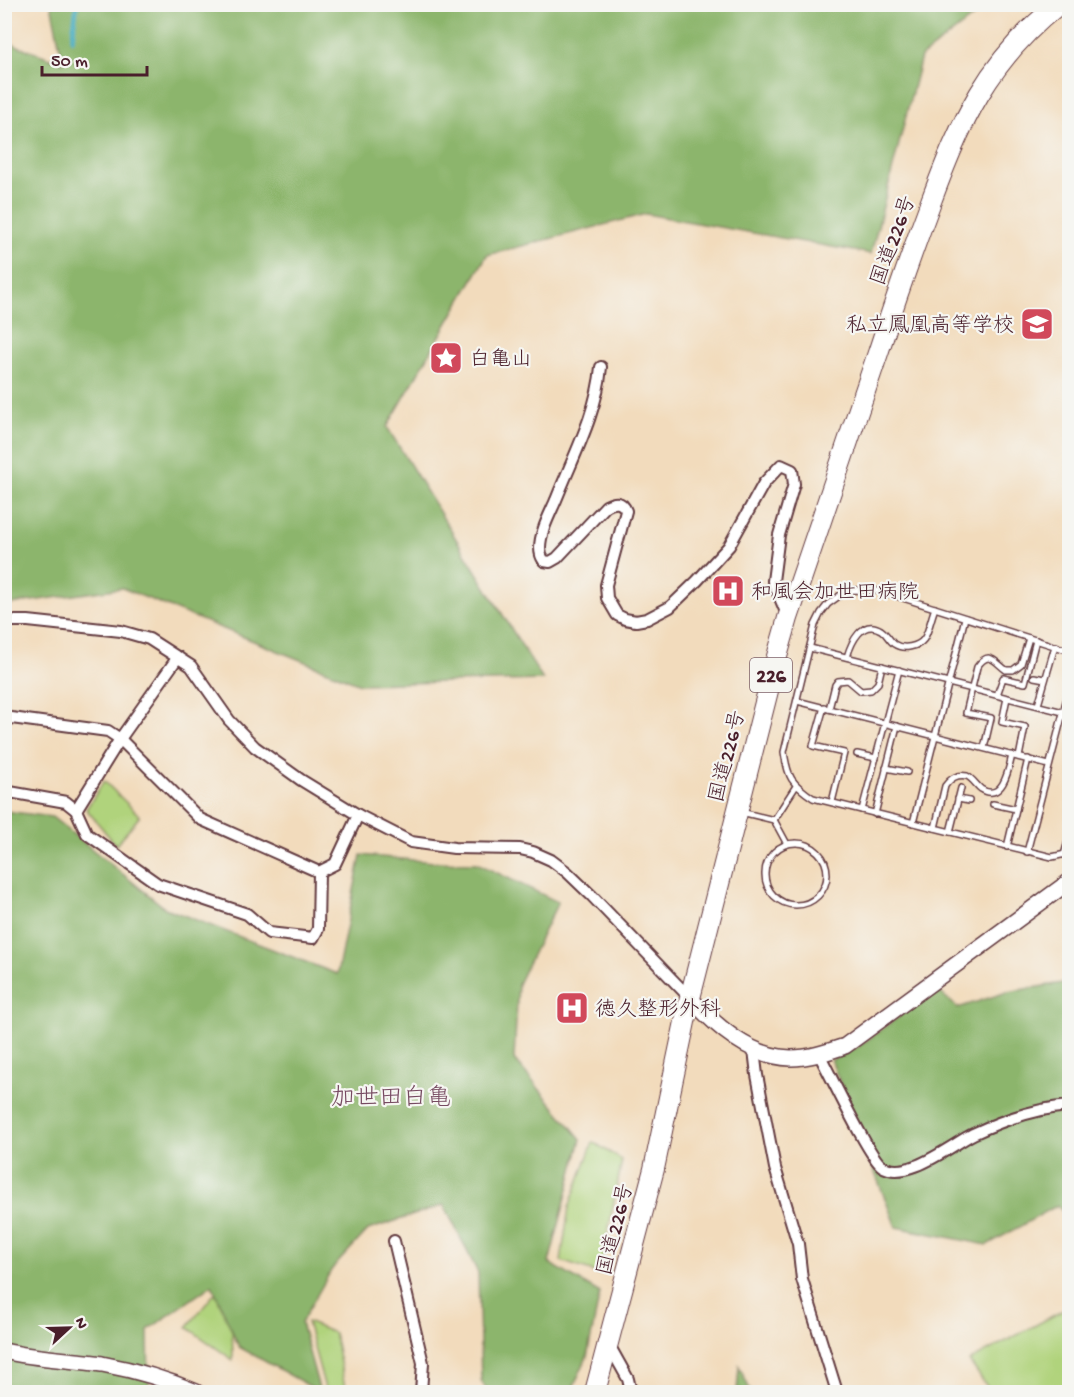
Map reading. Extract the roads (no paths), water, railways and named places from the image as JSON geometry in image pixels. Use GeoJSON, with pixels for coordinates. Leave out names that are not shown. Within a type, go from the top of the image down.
{"type":"FeatureCollection","features":[{"type":"Feature","properties":{"kind":"highway","name":"国道226号"},"geometry":{"type":"LineString","coordinates":[[595,1392],[654,1169],[690,998],[788,618],[911,256],[954,141],[970,109],[996,67],[1028,31],[1059,4]]}},
{"type":"Feature","properties":{"kind":"street"},"geometry":{"type":"LineString","coordinates":[[601,367],[590,416],[546,524],[540,546],[540,555],[544,561],[550,562],[557,558],[606,506],[619,502],[626,511],[606,585],[607,598],[617,615],[636,621],[647,619],[670,607],[729,546],[764,483],[781,465],[792,470],[794,484],[779,535],[773,581],[788,618]]}},
{"type":"Feature","properties":{"kind":"street"},"geometry":{"type":"LineString","coordinates":[[4,621],[121,631],[149,639],[190,666],[229,720],[255,747],[301,780],[358,815],[411,842],[454,848],[520,849],[551,860],[592,896],[711,1021],[754,1050],[773,1056],[792,1058],[819,1054],[845,1046],[1070,881]]}},
{"type":"Feature","properties":{"kind":"street"},"geometry":{"type":"LineString","coordinates":[[76,810],[120,739],[178,657]]}},
{"type":"Feature","properties":{"kind":"street"},"geometry":{"type":"LineString","coordinates":[[4,717],[108,731],[120,739],[200,819],[319,872]]}},
{"type":"Feature","properties":{"kind":"street"},"geometry":{"type":"LineString","coordinates":[[4,790],[66,802],[76,810],[87,834],[158,884],[247,914],[268,933],[312,938],[318,929],[319,872]]}},
{"type":"Feature","properties":{"kind":"street"},"geometry":{"type":"LineString","coordinates":[[319,872],[335,864],[358,815]]}},
{"type":"Feature","properties":{"kind":"street"},"geometry":{"type":"LineString","coordinates":[[754,1050],[775,1168],[798,1244],[802,1279],[837,1392]]}},
{"type":"Feature","properties":{"kind":"street"},"geometry":{"type":"LineString","coordinates":[[819,1054],[870,1151],[881,1166],[897,1170],[915,1166],[972,1134],[1024,1114],[1070,1106]]}},
{"type":"Feature","properties":{"kind":"street"},"geometry":{"type":"LineString","coordinates":[[394,1241],[423,1363],[421,1392]]}},
{"type":"Feature","properties":{"kind":"street"},"geometry":{"type":"LineString","coordinates":[[609,1345],[628,1379],[631,1392]]}},
{"type":"Feature","properties":{"kind":"street"},"geometry":{"type":"LineString","coordinates":[[4,1351],[131,1370],[196,1392]]}},
{"type":"Feature","properties":{"kind":"lane"},"geometry":{"type":"LineString","coordinates":[[1070,651],[881,591],[854,590],[842,594],[828,604],[815,625],[784,752],[786,767],[796,786],[813,798],[1052,857],[1067,854],[1070,835]]}},
{"type":"Feature","properties":{"kind":"lane"},"geometry":{"type":"LineString","coordinates":[[847,657],[855,636],[865,629],[883,631],[905,648],[918,644],[926,636],[935,608]]}},
{"type":"Feature","properties":{"kind":"lane"},"geometry":{"type":"LineString","coordinates":[[913,823],[965,618]]}},
{"type":"Feature","properties":{"kind":"lane"},"geometry":{"type":"LineString","coordinates":[[984,748],[991,718],[966,713],[977,667],[985,659],[995,659],[1006,670],[1017,668],[1021,664],[1029,638]]}},
{"type":"Feature","properties":{"kind":"lane"},"geometry":{"type":"LineString","coordinates":[[998,695],[1003,678],[1025,683],[1036,640]]}},
{"type":"Feature","properties":{"kind":"lane"},"geometry":{"type":"LineString","coordinates":[[1038,705],[1055,646]]}},
{"type":"Feature","properties":{"kind":"lane"},"geometry":{"type":"LineString","coordinates":[[810,648],[1063,712]]}},
{"type":"Feature","properties":{"kind":"lane"},"geometry":{"type":"LineString","coordinates":[[832,802],[844,753],[813,746],[826,708],[838,681],[848,680],[861,691],[871,690],[878,683],[882,666]]}},
{"type":"Feature","properties":{"kind":"lane"},"geometry":{"type":"LineString","coordinates":[[862,810],[899,670]]}},
{"type":"Feature","properties":{"kind":"lane"},"geometry":{"type":"LineString","coordinates":[[1034,677],[1045,680]]}},
{"type":"Feature","properties":{"kind":"lane"},"geometry":{"type":"LineString","coordinates":[[1027,852],[1070,686]]}},
{"type":"Feature","properties":{"kind":"lane"},"geometry":{"type":"LineString","coordinates":[[935,828],[945,786],[949,781],[957,776],[967,776],[984,791],[994,791],[1006,781],[1025,727],[1002,722],[1007,698]]}},
{"type":"Feature","properties":{"kind":"lane"},"geometry":{"type":"LineString","coordinates":[[797,701],[1049,765]]}},
{"type":"Feature","properties":{"kind":"lane"},"geometry":{"type":"LineString","coordinates":[[875,814],[897,726]]}},
{"type":"Feature","properties":{"kind":"lane"},"geometry":{"type":"LineString","coordinates":[[856,754],[876,758]]}},
{"type":"Feature","properties":{"kind":"lane"},"geometry":{"type":"LineString","coordinates":[[1007,847],[1028,759]]}},
{"type":"Feature","properties":{"kind":"lane"},"geometry":{"type":"LineString","coordinates":[[886,768],[907,772]]}},
{"type":"Feature","properties":{"kind":"lane"},"geometry":{"type":"LineString","coordinates":[[774,820],[796,786]]}},
{"type":"Feature","properties":{"kind":"lane"},"geometry":{"type":"LineString","coordinates":[[950,832],[961,788]]}},
{"type":"Feature","properties":{"kind":"lane"},"geometry":{"type":"LineString","coordinates":[[958,799],[969,801]]}},
{"type":"Feature","properties":{"kind":"lane"},"geometry":{"type":"LineString","coordinates":[[993,804],[1016,809]]}},
{"type":"Feature","properties":{"kind":"lane"},"geometry":{"type":"LineString","coordinates":[[737,811],[774,820],[787,844]]}},
{"type":"Feature","properties":{"kind":"lane"},"geometry":{"type":"LineString","coordinates":[[798,843],[817,852],[824,860],[827,871],[823,890],[817,898],[799,906],[789,905],[772,895],[764,877],[765,866],[770,856],[787,844],[798,843]]}},
{"type":"Feature","properties":{"kind":"waterway"},"geometry":{"type":"LineString","coordinates":[[72,40],[77,4]]}},
{"type":"Feature","properties":{"kind":"place","name":"私立鳳凰高等学校"},"geometry":{"type":"Point","coordinates":[1037,324]}},
{"type":"Feature","properties":{"kind":"place","name":"白亀山"},"geometry":{"type":"Point","coordinates":[446,358]}},
{"type":"Feature","properties":{"kind":"place","name":"和風会加世田病院"},"geometry":{"type":"Point","coordinates":[728,591]}},
{"type":"Feature","properties":{"kind":"place","name":"徳久整形外科"},"geometry":{"type":"Point","coordinates":[572,1008]}},
{"type":"Feature","properties":{"kind":"district","name":"加世田白亀"},"geometry":{"type":"Point","coordinates":[391,1096]}}]}
